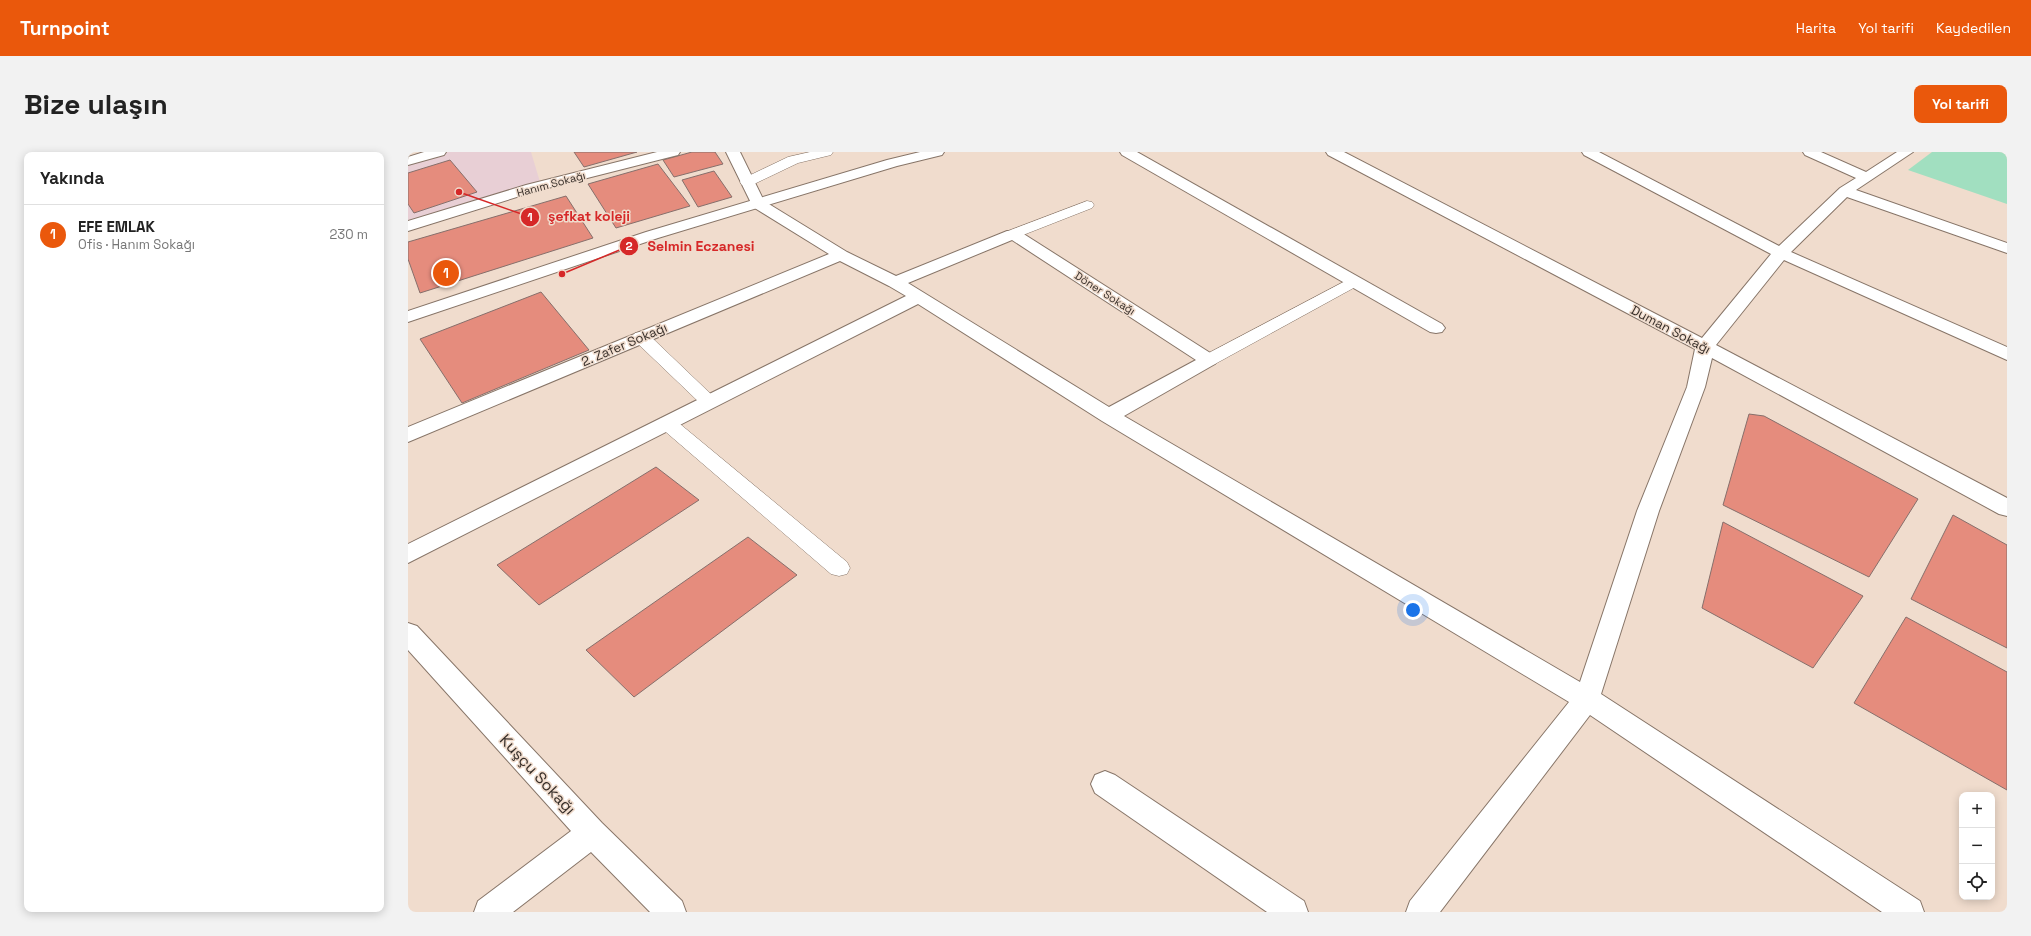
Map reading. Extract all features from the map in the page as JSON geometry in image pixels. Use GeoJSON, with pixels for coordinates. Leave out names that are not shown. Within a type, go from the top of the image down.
{"type":"FeatureCollection","features":[{"type":"Feature","properties":{"kind":"street"},"geometry":{"type":"LineString","coordinates":[[408,161],[439,152]]}},
{"type":"Feature","properties":{"kind":"street","name":"Hanım Sokağı"},"geometry":{"type":"LineString","coordinates":[[408,226],[532,188],[673,152]]}},
{"type":"Feature","properties":{"kind":"street"},"geometry":{"type":"LineString","coordinates":[[733,152],[758,204],[841,256],[895,282],[1109,416],[1587,699],[1909,912]]}},
{"type":"Feature","properties":{"kind":"street"},"geometry":{"type":"LineString","coordinates":[[408,317],[652,234],[758,204],[892,163],[937,152]]}},
{"type":"Feature","properties":{"kind":"street"},"geometry":{"type":"LineString","coordinates":[[1127,152],[1436,328]]}},
{"type":"Feature","properties":{"kind":"street","name":"Duman Sokağı"},"geometry":{"type":"LineString","coordinates":[[1333,152],[1705,347],[2007,508]]}},
{"type":"Feature","properties":{"kind":"street"},"geometry":{"type":"LineString","coordinates":[[1589,152],[1781,252],[2007,354]]}},
{"type":"Feature","properties":{"kind":"street"},"geometry":{"type":"LineString","coordinates":[[1810,152],[1866,177]]}},
{"type":"Feature","properties":{"kind":"street"},"geometry":{"type":"LineString","coordinates":[[1422,912],[1587,699],[1648,511],[1696,387],[1705,347],[1781,252],[1845,191],[1906,152]]}},
{"type":"Feature","properties":{"kind":"street"},"geometry":{"type":"LineString","coordinates":[[1845,191],[2007,248]]}},
{"type":"Feature","properties":{"kind":"street"},"geometry":{"type":"LineString","coordinates":[[895,282],[1013,234]]}},
{"type":"Feature","properties":{"kind":"street","name":"Döner Sokağı"},"geometry":{"type":"LineString","coordinates":[[1013,234],[1209,360]]}},
{"type":"Feature","properties":{"kind":"street","name":"2. Zafer Sokağı"},"geometry":{"type":"LineString","coordinates":[[408,435],[641,337],[841,256]]}},
{"type":"Feature","properties":{"kind":"street"},"geometry":{"type":"LineString","coordinates":[[408,554],[918,297]]}},
{"type":"Feature","properties":{"kind":"street"},"geometry":{"type":"LineString","coordinates":[[1109,416],[1209,360]]}},
{"type":"Feature","properties":{"kind":"street","name":"Kuşçu Sokağı"},"geometry":{"type":"LineString","coordinates":[[408,634],[592,833],[671,912]]}},
{"type":"Feature","properties":{"kind":"street"},"geometry":{"type":"LineString","coordinates":[[1106,784],[1293,912]]}},
{"type":"Feature","properties":{"kind":"street"},"geometry":{"type":"LineString","coordinates":[[489,912],[592,833]]}},
{"type":"Feature","properties":{"kind":"lane"},"geometry":{"type":"LineString","coordinates":[[747,182],[790,156],[826,152]]}},
{"type":"Feature","properties":{"kind":"lane"},"geometry":{"type":"LineString","coordinates":[[1013,234],[1087,205]]}},
{"type":"Feature","properties":{"kind":"lane"},"geometry":{"type":"LineString","coordinates":[[1209,360],[1353,282]]}},
{"type":"Feature","properties":{"kind":"lane"},"geometry":{"type":"LineString","coordinates":[[641,337],[709,402]]}},
{"type":"Feature","properties":{"kind":"lane"},"geometry":{"type":"LineString","coordinates":[[667,423],[839,568]]}},
{"type":"Feature","properties":{"kind":"shaded area"},"geometry":{"type":"Polygon","coordinates":[[[448,152],[531,152],[540,182],[408,223],[408,163],[448,152]]]}},
{"type":"Feature","properties":{"kind":"green space"},"geometry":{"type":"Polygon","coordinates":[[[1932,152],[2007,152],[2007,204],[1908,170],[1932,152]]]}},
{"type":"Feature","properties":{"kind":"building"},"geometry":{"type":"Polygon","coordinates":[[[574,152],[637,152],[584,167],[574,152]]]}},
{"type":"Feature","properties":{"kind":"building"},"geometry":{"type":"Polygon","coordinates":[[[692,152],[715,152],[723,164],[674,177],[663,160],[692,152]]]}},
{"type":"Feature","properties":{"kind":"building"},"geometry":{"type":"Polygon","coordinates":[[[450,160],[477,192],[414,213],[408,204],[408,173],[450,160]]]}},
{"type":"Feature","properties":{"kind":"building"},"geometry":{"type":"Polygon","coordinates":[[[658,164],[690,206],[616,228],[588,184],[658,164]]]}},
{"type":"Feature","properties":{"kind":"building"},"geometry":{"type":"Polygon","coordinates":[[[714,171],[732,197],[698,207],[682,180],[714,171]]]}},
{"type":"Feature","properties":{"kind":"building"},"geometry":{"type":"Polygon","coordinates":[[[566,196],[593,238],[420,293],[408,259],[408,242],[566,196]]]}},
{"type":"Feature","properties":{"kind":"building"},"geometry":{"type":"Polygon","coordinates":[[[541,292],[589,350],[462,403],[420,339],[541,292]]]}},
{"type":"Feature","properties":{"kind":"building"},"geometry":{"type":"Polygon","coordinates":[[[1749,414],[1764,416],[1918,499],[1869,577],[1723,505],[1749,414]]]}},
{"type":"Feature","properties":{"kind":"building"},"geometry":{"type":"Polygon","coordinates":[[[656,467],[699,500],[539,605],[497,565],[656,467]]]}},
{"type":"Feature","properties":{"kind":"building"},"geometry":{"type":"Polygon","coordinates":[[[1953,515],[2007,545],[2007,648],[1911,599],[1953,515]]]}},
{"type":"Feature","properties":{"kind":"building"},"geometry":{"type":"Polygon","coordinates":[[[1723,522],[1863,596],[1813,668],[1702,608],[1723,522]]]}},
{"type":"Feature","properties":{"kind":"building"},"geometry":{"type":"Polygon","coordinates":[[[748,537],[797,575],[634,697],[586,650],[748,537]]]}},
{"type":"Feature","properties":{"kind":"building"},"geometry":{"type":"Polygon","coordinates":[[[1906,617],[2007,672],[2007,790],[1854,703],[1906,617]]]}},
{"type":"Feature","properties":{"kind":"place","name":"şefkat koleji"},"geometry":{"type":"Point","coordinates":[459,192]}},
{"type":"Feature","properties":{"kind":"place","name":"EFE EMLAK"},"geometry":{"type":"Point","coordinates":[446,273]}},
{"type":"Feature","properties":{"kind":"place","name":"Selmin Eczanesi"},"geometry":{"type":"Point","coordinates":[562,274]}}]}
